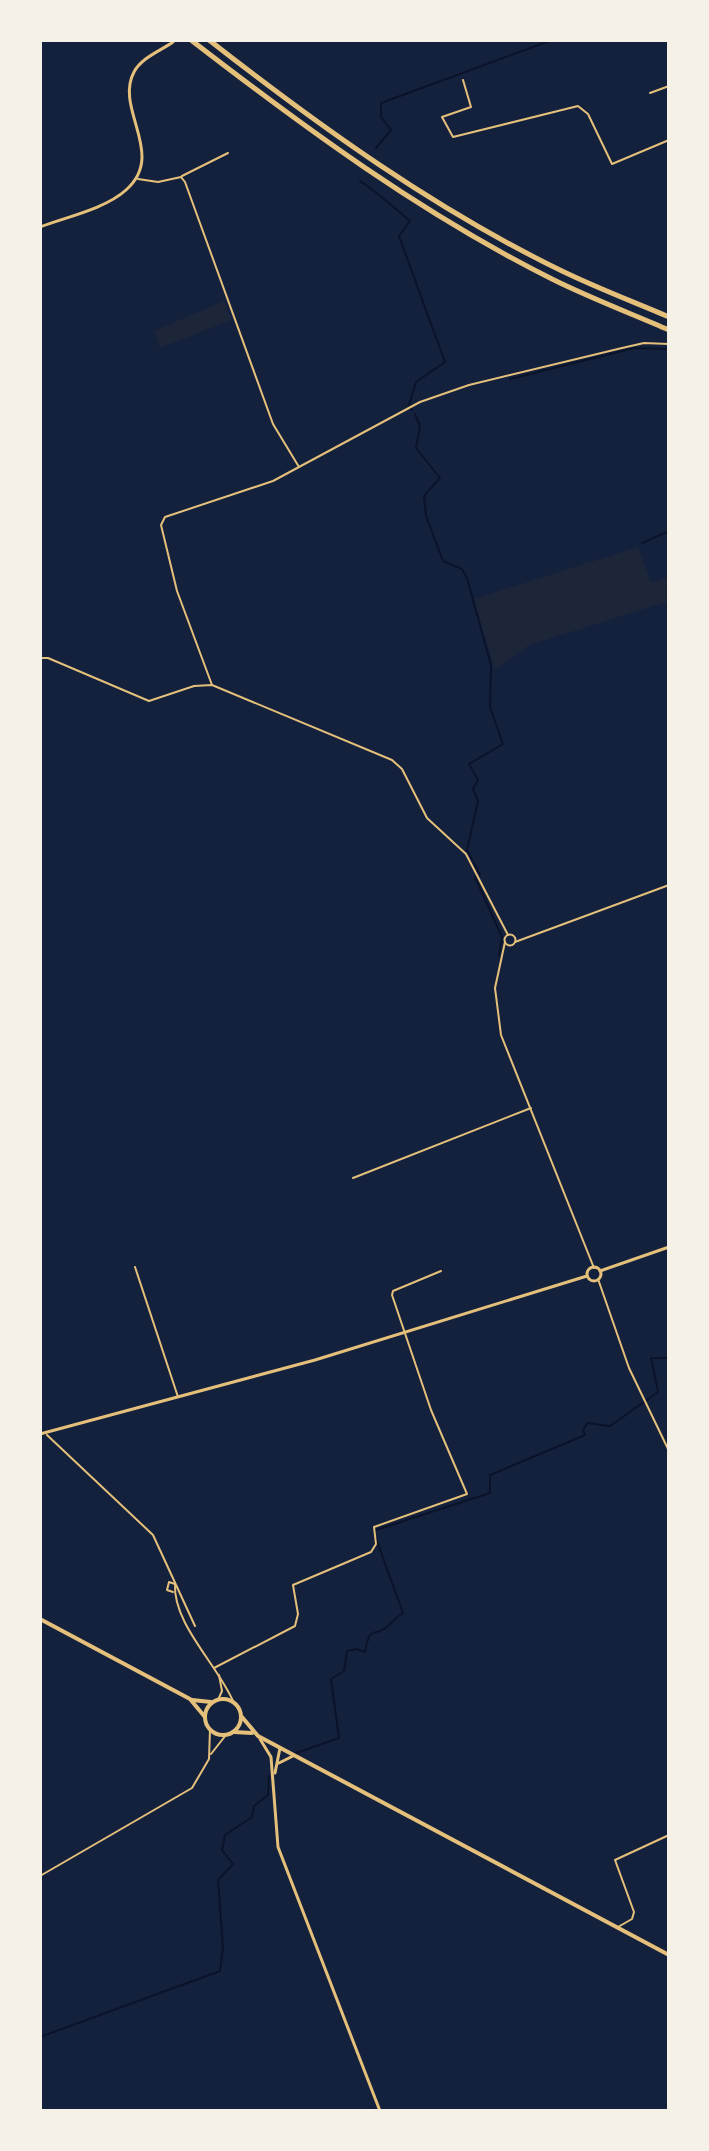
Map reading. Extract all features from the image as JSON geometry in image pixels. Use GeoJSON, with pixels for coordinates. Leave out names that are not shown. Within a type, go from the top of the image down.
{"type":"FeatureCollection","features":[{"type":"Feature","properties":{"kind":"highway"},"geometry":{"type":"LineString","coordinates":[[191,40],[302,125],[461,229],[552,279],[669,330]]}},
{"type":"Feature","properties":{"kind":"highway"},"geometry":{"type":"LineString","coordinates":[[209,40],[333,133],[466,218],[561,270],[669,317]]}},
{"type":"Feature","properties":{"kind":"main road"},"geometry":{"type":"LineString","coordinates":[[40,1619],[190,1699],[205,1717],[210,1729],[226,1735],[234,1732],[256,1735],[669,1955]]}},
{"type":"Feature","properties":{"kind":"main road"},"geometry":{"type":"LineString","coordinates":[[190,1699],[233,1701],[256,1735]]}},
{"type":"Feature","properties":{"kind":"main road"},"geometry":{"type":"LineString","coordinates":[[205,1717],[215,1701]]}},
{"type":"Feature","properties":{"kind":"main road"},"geometry":{"type":"LineString","coordinates":[[234,1732],[242,1717]]}},
{"type":"Feature","properties":{"kind":"street"},"geometry":{"type":"LineString","coordinates":[[40,227],[122,193],[137,178],[141,161],[131,80],[143,61],[173,42]]}},
{"type":"Feature","properties":{"kind":"street"},"geometry":{"type":"LineString","coordinates":[[463,80],[471,107],[442,117],[453,137],[578,106],[588,114],[612,164],[669,140]]}},
{"type":"Feature","properties":{"kind":"street"},"geometry":{"type":"LineString","coordinates":[[650,93],[669,86]]}},
{"type":"Feature","properties":{"kind":"street"},"geometry":{"type":"LineString","coordinates":[[137,178],[158,182],[181,177],[228,153]]}},
{"type":"Feature","properties":{"kind":"street"},"geometry":{"type":"LineString","coordinates":[[181,177],[273,424],[299,467]]}},
{"type":"Feature","properties":{"kind":"street"},"geometry":{"type":"LineString","coordinates":[[212,685],[177,591],[161,525],[165,517],[273,481],[420,402],[469,385],[644,343],[669,344]]}},
{"type":"Feature","properties":{"kind":"street"},"geometry":{"type":"LineString","coordinates":[[40,658],[48,658],[149,701],[194,686],[212,685],[392,760],[402,769],[427,818],[457,842],[466,854],[508,935]]}},
{"type":"Feature","properties":{"kind":"street"},"geometry":{"type":"LineString","coordinates":[[506,949],[521,939],[669,885]]}},
{"type":"Feature","properties":{"kind":"street"},"geometry":{"type":"LineString","coordinates":[[508,935],[521,939]]}},
{"type":"Feature","properties":{"kind":"street"},"geometry":{"type":"LineString","coordinates":[[508,935],[495,988],[496,1015],[507,1053],[532,1107],[592,1266],[600,1271]]}},
{"type":"Feature","properties":{"kind":"street"},"geometry":{"type":"LineString","coordinates":[[514,936],[515,942]]}},
{"type":"Feature","properties":{"kind":"street"},"geometry":{"type":"LineString","coordinates":[[505,942],[512,945]]}},
{"type":"Feature","properties":{"kind":"street"},"geometry":{"type":"LineString","coordinates":[[353,1178],[532,1107]]}},
{"type":"Feature","properties":{"kind":"street"},"geometry":{"type":"LineString","coordinates":[[600,1271],[669,1247]]}},
{"type":"Feature","properties":{"kind":"street"},"geometry":{"type":"LineString","coordinates":[[587,1276],[592,1266]]}},
{"type":"Feature","properties":{"kind":"street"},"geometry":{"type":"LineString","coordinates":[[135,1267],[179,1398]]}},
{"type":"Feature","properties":{"kind":"street"},"geometry":{"type":"LineString","coordinates":[[214,1668],[295,1626],[298,1614],[293,1585],[371,1552],[376,1544],[374,1527],[467,1494],[393,1302],[393,1291],[441,1271]]}},
{"type":"Feature","properties":{"kind":"street"},"geometry":{"type":"LineString","coordinates":[[598,1287],[600,1271]]}},
{"type":"Feature","properties":{"kind":"street"},"geometry":{"type":"LineString","coordinates":[[587,1276],[598,1287],[629,1368],[669,1451]]}},
{"type":"Feature","properties":{"kind":"street"},"geometry":{"type":"LineString","coordinates":[[40,1433],[179,1398],[403,1334],[587,1276]]}},
{"type":"Feature","properties":{"kind":"street"},"geometry":{"type":"LineString","coordinates":[[593,1281],[598,1279]]}},
{"type":"Feature","properties":{"kind":"street"},"geometry":{"type":"LineString","coordinates":[[46,1432],[50,1440],[153,1535],[195,1626]]}},
{"type":"Feature","properties":{"kind":"street"},"geometry":{"type":"LineString","coordinates":[[173,1592],[196,1640],[233,1701]]}},
{"type":"Feature","properties":{"kind":"street"},"geometry":{"type":"LineString","coordinates":[[215,1701],[222,1691],[219,1674]]}},
{"type":"Feature","properties":{"kind":"street"},"geometry":{"type":"LineString","coordinates":[[209,1759],[210,1729]]}},
{"type":"Feature","properties":{"kind":"street"},"geometry":{"type":"LineString","coordinates":[[40,1876],[113,1830],[192,1788],[218,1742],[226,1735]]}},
{"type":"Feature","properties":{"kind":"street"},"geometry":{"type":"LineString","coordinates":[[256,1735],[268,1751],[274,1777],[278,1847],[380,2111]]}},
{"type":"Feature","properties":{"kind":"street"},"geometry":{"type":"LineString","coordinates":[[274,1777],[280,1748]]}},
{"type":"Feature","properties":{"kind":"street"},"geometry":{"type":"LineString","coordinates":[[279,1763],[295,1756]]}},
{"type":"Feature","properties":{"kind":"street"},"geometry":{"type":"LineString","coordinates":[[617,1927],[632,1919],[634,1912],[615,1860],[669,1835]]}},
{"type":"Feature","properties":{"kind":"shaded area"},"geometry":{"type":"Polygon","coordinates":[[[224,301],[231,320],[160,348],[154,331],[224,301]]]}},
{"type":"Feature","properties":{"kind":"shaded area"},"geometry":{"type":"Polygon","coordinates":[[[638,547],[651,583],[669,576],[669,601],[529,645],[495,670],[474,599],[638,547]]]}},
{"type":"Feature","properties":{"kind":"waterway"},"geometry":{"type":"LineString","coordinates":[[376,148],[391,130],[381,117],[381,103],[552,40]]}},
{"type":"Feature","properties":{"kind":"waterway"},"geometry":{"type":"LineString","coordinates":[[360,181],[410,221],[399,236],[445,362],[416,382],[409,405]]}},
{"type":"Feature","properties":{"kind":"waterway"},"geometry":{"type":"LineString","coordinates":[[510,379],[634,348],[669,349]]}},
{"type":"Feature","properties":{"kind":"waterway"},"geometry":{"type":"LineString","coordinates":[[415,414],[420,426],[416,448],[440,478],[424,496],[426,516],[443,561],[462,569],[467,578],[491,665],[490,707],[503,744],[469,764],[478,780],[473,789],[478,801],[467,850],[480,875]]}},
{"type":"Feature","properties":{"kind":"waterway"},"geometry":{"type":"LineString","coordinates":[[642,543],[669,531]]}},
{"type":"Feature","properties":{"kind":"waterway"},"geometry":{"type":"LineString","coordinates":[[475,877],[502,937],[499,956]]}},
{"type":"Feature","properties":{"kind":"waterway"},"geometry":{"type":"LineString","coordinates":[[376,1530],[490,1493],[490,1475],[585,1435],[583,1430],[587,1423],[610,1426],[658,1392],[651,1358],[669,1358]]}},
{"type":"Feature","properties":{"kind":"waterway"},"geometry":{"type":"LineString","coordinates":[[296,1753],[339,1738],[331,1679],[344,1671],[347,1651],[356,1649],[365,1652],[370,1634],[382,1630],[403,1613],[376,1538]]}},
{"type":"Feature","properties":{"kind":"waterway"},"geometry":{"type":"LineString","coordinates":[[40,2037],[220,1971],[223,1947],[218,1880],[233,1864],[222,1850],[225,1835],[252,1817],[254,1806],[268,1795],[269,1776]]}}]}
